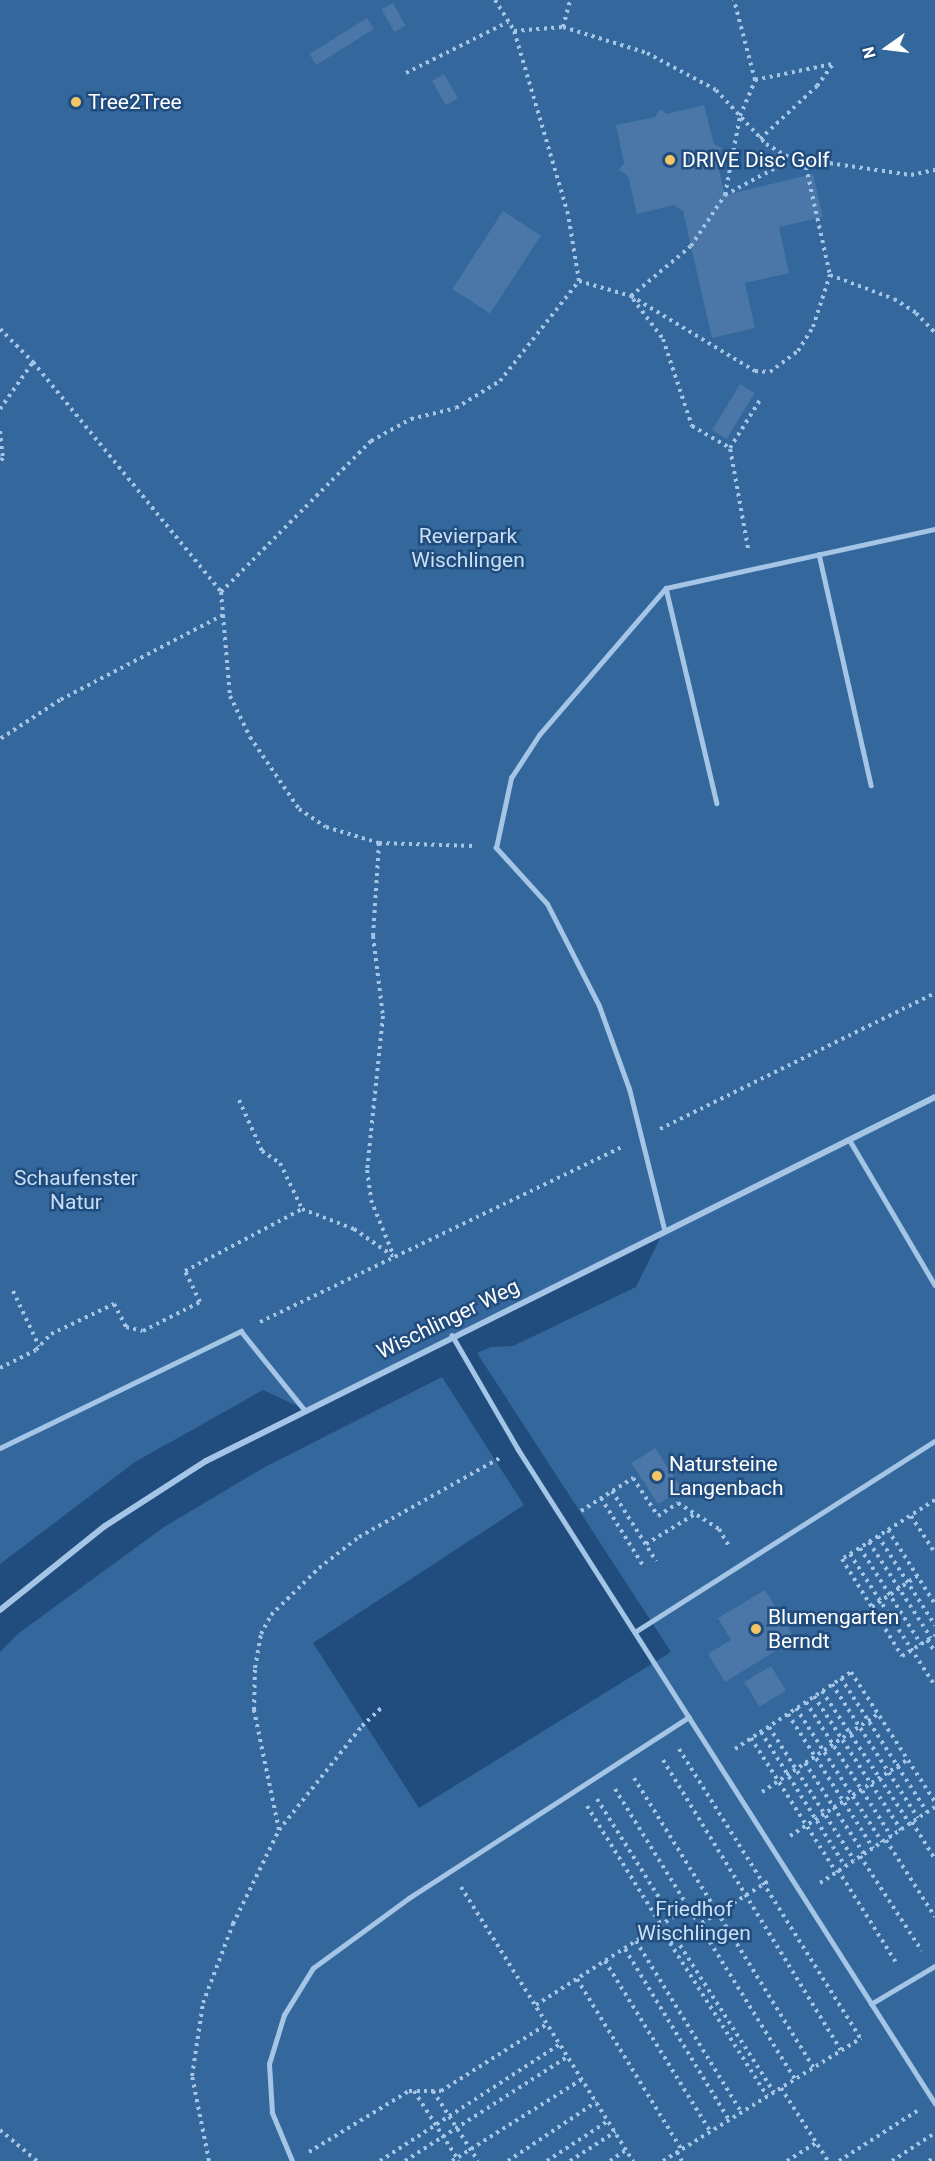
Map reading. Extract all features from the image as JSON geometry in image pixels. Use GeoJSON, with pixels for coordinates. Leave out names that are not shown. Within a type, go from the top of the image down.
{"type":"FeatureCollection","features":[{"type":"Feature","properties":{"kind":"street","name":"Wischlinger Weg"},"geometry":{"type":"LineString","coordinates":[[0,1610],[141,1502],[206,1461],[304,1408],[935,1096]]}},
{"type":"Feature","properties":{"kind":"lane"},"geometry":{"type":"LineString","coordinates":[[664,1229],[629,1089],[599,1006],[547,904],[496,848],[511,778],[538,735],[666,588],[935,529]]}},
{"type":"Feature","properties":{"kind":"lane"},"geometry":{"type":"LineString","coordinates":[[819,554],[871,785]]}},
{"type":"Feature","properties":{"kind":"lane"},"geometry":{"type":"LineString","coordinates":[[666,588],[717,803]]}},
{"type":"Feature","properties":{"kind":"lane"},"geometry":{"type":"LineString","coordinates":[[849,1139],[935,1285]]}},
{"type":"Feature","properties":{"kind":"lane"},"geometry":{"type":"LineString","coordinates":[[0,1448],[241,1331],[304,1408]]}},
{"type":"Feature","properties":{"kind":"lane"},"geometry":{"type":"LineString","coordinates":[[452,1335],[518,1449],[934,2102]]}},
{"type":"Feature","properties":{"kind":"lane"},"geometry":{"type":"LineString","coordinates":[[634,1632],[739,1562],[935,1441]]}},
{"type":"Feature","properties":{"kind":"lane"},"geometry":{"type":"LineString","coordinates":[[292,2161],[272,2113],[269,2064],[274,2038],[297,1989],[328,1954],[451,1871],[689,1717]]}},
{"type":"Feature","properties":{"kind":"lane"},"geometry":{"type":"LineString","coordinates":[[871,2004],[934,1966]]}},
{"type":"Feature","properties":{"kind":"path"},"geometry":{"type":"LineString","coordinates":[[221,592],[370,441],[411,419],[456,408],[500,381],[579,281],[568,214],[514,32],[495,0]]}},
{"type":"Feature","properties":{"kind":"path"},"geometry":{"type":"LineString","coordinates":[[563,27],[570,0]]}},
{"type":"Feature","properties":{"kind":"path"},"geometry":{"type":"LineString","coordinates":[[631,296],[691,246],[725,195],[740,116],[754,80],[734,0]]}},
{"type":"Feature","properties":{"kind":"path"},"geometry":{"type":"LineString","coordinates":[[406,73],[508,22]]}},
{"type":"Feature","properties":{"kind":"path"},"geometry":{"type":"LineString","coordinates":[[514,32],[563,27],[647,52],[716,90],[760,139],[806,167],[830,274],[813,327],[798,351],[770,372],[755,371],[631,296],[579,281]]}},
{"type":"Feature","properties":{"kind":"path"},"geometry":{"type":"LineString","coordinates":[[754,80],[833,63],[817,86],[760,139]]}},
{"type":"Feature","properties":{"kind":"path"},"geometry":{"type":"LineString","coordinates":[[725,195],[792,159]]}},
{"type":"Feature","properties":{"kind":"path"},"geometry":{"type":"LineString","coordinates":[[806,167],[815,161],[911,175],[935,170]]}},
{"type":"Feature","properties":{"kind":"path"},"geometry":{"type":"LineString","coordinates":[[830,274],[894,299],[916,313],[935,333]]}},
{"type":"Feature","properties":{"kind":"path"},"geometry":{"type":"LineString","coordinates":[[631,296],[663,339],[692,426],[730,448]]}},
{"type":"Feature","properties":{"kind":"path"},"geometry":{"type":"LineString","coordinates":[[0,329],[33,363],[221,592],[230,696],[277,781],[299,809],[326,827],[379,843],[496,848]]}},
{"type":"Feature","properties":{"kind":"path"},"geometry":{"type":"LineString","coordinates":[[0,409],[33,363]]}},
{"type":"Feature","properties":{"kind":"path"},"geometry":{"type":"LineString","coordinates":[[751,570],[730,448],[760,400]]}},
{"type":"Feature","properties":{"kind":"path"},"geometry":{"type":"LineString","coordinates":[[0,431],[3,458],[0,462]]}},
{"type":"Feature","properties":{"kind":"path"},"geometry":{"type":"LineString","coordinates":[[0,739],[60,700],[223,615]]}},
{"type":"Feature","properties":{"kind":"path"},"geometry":{"type":"LineString","coordinates":[[379,843],[373,936],[383,1016],[367,1170],[371,1200],[394,1257]]}},
{"type":"Feature","properties":{"kind":"path"},"geometry":{"type":"LineString","coordinates":[[241,1331],[935,993]]}},
{"type":"Feature","properties":{"kind":"path"},"geometry":{"type":"LineString","coordinates":[[239,1100],[262,1151],[280,1163],[302,1209],[354,1229],[394,1257]]}},
{"type":"Feature","properties":{"kind":"path"},"geometry":{"type":"LineString","coordinates":[[0,1368],[39,1347],[51,1334],[114,1304],[126,1327],[143,1331],[200,1302],[185,1271],[302,1209]]}},
{"type":"Feature","properties":{"kind":"path"},"geometry":{"type":"LineString","coordinates":[[13,1291],[39,1347]]}},
{"type":"Feature","properties":{"kind":"path"},"geometry":{"type":"LineString","coordinates":[[279,1830],[254,1710],[255,1668],[261,1634],[271,1615],[319,1568],[359,1537],[518,1449]]}},
{"type":"Feature","properties":{"kind":"path"},"geometry":{"type":"LineString","coordinates":[[564,1521],[633,1478],[658,1516],[678,1503],[718,1529],[739,1562]]}},
{"type":"Feature","properties":{"kind":"path"},"geometry":{"type":"LineString","coordinates":[[612,1491],[656,1561]]}},
{"type":"Feature","properties":{"kind":"path"},"geometry":{"type":"LineString","coordinates":[[601,1498],[644,1567]]}},
{"type":"Feature","properties":{"kind":"path"},"geometry":{"type":"LineString","coordinates":[[931,1638],[902,1656],[842,1559],[935,1500]]}},
{"type":"Feature","properties":{"kind":"path"},"geometry":{"type":"LineString","coordinates":[[646,1544],[695,1514]]}},
{"type":"Feature","properties":{"kind":"path"},"geometry":{"type":"LineString","coordinates":[[911,1516],[935,1553]]}},
{"type":"Feature","properties":{"kind":"path"},"geometry":{"type":"LineString","coordinates":[[888,1530],[935,1604]]}},
{"type":"Feature","properties":{"kind":"path"},"geometry":{"type":"LineString","coordinates":[[878,1536],[935,1625]]}},
{"type":"Feature","properties":{"kind":"path"},"geometry":{"type":"LineString","coordinates":[[869,1542],[931,1638],[935,1652]]}},
{"type":"Feature","properties":{"kind":"path"},"geometry":{"type":"LineString","coordinates":[[860,1548],[921,1644]]}},
{"type":"Feature","properties":{"kind":"path"},"geometry":{"type":"LineString","coordinates":[[850,1554],[935,1686]]}},
{"type":"Feature","properties":{"kind":"path"},"geometry":{"type":"LineString","coordinates":[[872,1607],[917,1576]]}},
{"type":"Feature","properties":{"kind":"path"},"geometry":{"type":"LineString","coordinates":[[717,1761],[851,1672],[935,1802]]}},
{"type":"Feature","properties":{"kind":"path"},"geometry":{"type":"LineString","coordinates":[[841,1678],[927,1812]]}},
{"type":"Feature","properties":{"kind":"path"},"geometry":{"type":"LineString","coordinates":[[832,1684],[918,1818]]}},
{"type":"Feature","properties":{"kind":"path"},"geometry":{"type":"LineString","coordinates":[[822,1691],[935,1859]]}},
{"type":"Feature","properties":{"kind":"path"},"geometry":{"type":"LineString","coordinates":[[814,1696],[901,1830]]}},
{"type":"Feature","properties":{"kind":"path"},"geometry":{"type":"LineString","coordinates":[[806,1702],[891,1836]]}},
{"type":"Feature","properties":{"kind":"path"},"geometry":{"type":"LineString","coordinates":[[209,2161],[192,2076],[203,2003],[233,1924],[279,1830],[362,1726],[381,1708]]}},
{"type":"Feature","properties":{"kind":"path"},"geometry":{"type":"LineString","coordinates":[[796,1708],[935,1917]]}},
{"type":"Feature","properties":{"kind":"path"},"geometry":{"type":"LineString","coordinates":[[788,1714],[873,1848]]}},
{"type":"Feature","properties":{"kind":"path"},"geometry":{"type":"LineString","coordinates":[[744,1805],[878,1714]]}},
{"type":"Feature","properties":{"kind":"path"},"geometry":{"type":"LineString","coordinates":[[769,1727],[854,1860]]}},
{"type":"Feature","properties":{"kind":"path"},"geometry":{"type":"LineString","coordinates":[[667,1731],[860,2038]]}},
{"type":"Feature","properties":{"kind":"path"},"geometry":{"type":"LineString","coordinates":[[760,1732],[845,1866]]}},
{"type":"Feature","properties":{"kind":"path"},"geometry":{"type":"LineString","coordinates":[[751,1738],[908,1982]]}},
{"type":"Feature","properties":{"kind":"path"},"geometry":{"type":"LineString","coordinates":[[651,1741],[841,2050]]}},
{"type":"Feature","properties":{"kind":"path"},"geometry":{"type":"LineString","coordinates":[[623,1760],[813,2067]]}},
{"type":"Feature","properties":{"kind":"path"},"geometry":{"type":"LineString","coordinates":[[772,1848],[907,1760]]}},
{"type":"Feature","properties":{"kind":"path"},"geometry":{"type":"LineString","coordinates":[[806,1763],[934,1966]]}},
{"type":"Feature","properties":{"kind":"path"},"geometry":{"type":"LineString","coordinates":[[604,1772],[795,2079]]}},
{"type":"Feature","properties":{"kind":"path"},"geometry":{"type":"LineString","coordinates":[[587,1783],[672,1918]]}},
{"type":"Feature","properties":{"kind":"path"},"geometry":{"type":"LineString","coordinates":[[577,1789],[766,2096]]}},
{"type":"Feature","properties":{"kind":"path"},"geometry":{"type":"LineString","coordinates":[[801,1894],[935,1808]]}},
{"type":"Feature","properties":{"kind":"path"},"geometry":{"type":"LineString","coordinates":[[670,1943],[786,1870]]}},
{"type":"Feature","properties":{"kind":"path"},"geometry":{"type":"LineString","coordinates":[[451,1871],[633,2161]]}},
{"type":"Feature","properties":{"kind":"path"},"geometry":{"type":"LineString","coordinates":[[536,2005],[690,1907]]}},
{"type":"Feature","properties":{"kind":"path"},"geometry":{"type":"LineString","coordinates":[[676,1940],[774,2092]]}},
{"type":"Feature","properties":{"kind":"path"},"geometry":{"type":"LineString","coordinates":[[636,1941],[741,2112]]}},
{"type":"Feature","properties":{"kind":"path"},"geometry":{"type":"LineString","coordinates":[[625,1948],[729,2120]]}},
{"type":"Feature","properties":{"kind":"path"},"geometry":{"type":"LineString","coordinates":[[605,1960],[710,2131]]}},
{"type":"Feature","properties":{"kind":"path"},"geometry":{"type":"LineString","coordinates":[[577,1979],[681,2149]]}},
{"type":"Feature","properties":{"kind":"path"},"geometry":{"type":"LineString","coordinates":[[304,2155],[414,2091],[441,2091],[547,2024]]}},
{"type":"Feature","properties":{"kind":"path"},"geometry":{"type":"LineString","coordinates":[[663,2161],[884,2024]]}},
{"type":"Feature","properties":{"kind":"path"},"geometry":{"type":"LineString","coordinates":[[380,2161],[560,2044]]}},
{"type":"Feature","properties":{"kind":"path"},"geometry":{"type":"LineString","coordinates":[[405,2161],[567,2057]]}},
{"type":"Feature","properties":{"kind":"path"},"geometry":{"type":"LineString","coordinates":[[453,2161],[582,2079]]}},
{"type":"Feature","properties":{"kind":"path"},"geometry":{"type":"LineString","coordinates":[[781,2088],[828,2161]]}},
{"type":"Feature","properties":{"kind":"path"},"geometry":{"type":"LineString","coordinates":[[414,2091],[458,2159]]}},
{"type":"Feature","properties":{"kind":"path"},"geometry":{"type":"LineString","coordinates":[[433,2091],[478,2161]]}},
{"type":"Feature","properties":{"kind":"path"},"geometry":{"type":"LineString","coordinates":[[508,2161],[596,2102]]}},
{"type":"Feature","properties":{"kind":"path"},"geometry":{"type":"LineString","coordinates":[[839,2161],[934,2102]]}},
{"type":"Feature","properties":{"kind":"path"},"geometry":{"type":"LineString","coordinates":[[547,2161],[608,2121]]}},
{"type":"Feature","properties":{"kind":"path"},"geometry":{"type":"LineString","coordinates":[[0,2130],[38,2161]]}},
{"type":"Feature","properties":{"kind":"path"},"geometry":{"type":"LineString","coordinates":[[570,2161],[615,2132]]}},
{"type":"Feature","properties":{"kind":"path"},"geometry":{"type":"LineString","coordinates":[[892,2161],[935,2133]]}},
{"type":"Feature","properties":{"kind":"path"},"geometry":{"type":"LineString","coordinates":[[788,2161],[816,2143]]}},
{"type":"Feature","properties":{"kind":"path"},"geometry":{"type":"LineString","coordinates":[[610,2161],[626,2150]]}},
{"type":"Feature","properties":{"kind":"path"},"geometry":{"type":"LineString","coordinates":[[676,2152],[682,2161]]}},
{"type":"Feature","properties":{"kind":"path"},"geometry":{"type":"LineString","coordinates":[[929,2161],[935,2157]]}},
{"type":"Feature","properties":{"kind":"green space","name":"Revierpark Wischlingen"},"geometry":{"type":"Polygon","coordinates":[[[0,0],[935,0],[935,2161],[0,2161],[0,1652],[19,1633],[164,1527],[265,1467],[442,1377],[524,1505],[313,1643],[419,1808],[671,1652],[477,1353],[491,1347],[513,1346],[636,1287],[664,1230],[304,1409],[263,1390],[135,1462],[0,1564],[0,0]]]}},
{"type":"Feature","properties":{"kind":"building"},"geometry":{"type":"Polygon","coordinates":[[[393,3],[406,26],[394,32],[382,9],[393,3]]]}},
{"type":"Feature","properties":{"kind":"building"},"geometry":{"type":"Polygon","coordinates":[[[367,18],[374,29],[316,65],[309,54],[367,18]]]}},
{"type":"Feature","properties":{"kind":"building"},"geometry":{"type":"Polygon","coordinates":[[[444,74],[458,98],[446,105],[432,81],[444,74]]]}},
{"type":"Feature","properties":{"kind":"building"},"geometry":{"type":"Polygon","coordinates":[[[704,105],[714,144],[722,148],[716,158],[725,195],[813,174],[823,217],[779,227],[789,273],[745,283],[755,328],[712,338],[683,211],[674,205],[637,214],[628,176],[619,170],[624,163],[616,125],[655,117],[660,109],[667,114],[704,105]]]}},
{"type":"Feature","properties":{"kind":"building"},"geometry":{"type":"Polygon","coordinates":[[[503,211],[541,236],[490,314],[452,289],[503,211]]]}},
{"type":"Feature","properties":{"kind":"building"},"geometry":{"type":"Polygon","coordinates":[[[740,384],[755,393],[727,439],[712,430],[740,384]]]}},
{"type":"Feature","properties":{"kind":"building","name":"Natursteine Langenbach"},"geometry":{"type":"Polygon","coordinates":[[[655,1448],[682,1489],[658,1504],[632,1463],[655,1448]]]}},
{"type":"Feature","properties":{"kind":"building","name":"Blumengarten Berndt"},"geometry":{"type":"Polygon","coordinates":[[[765,1590],[795,1639],[725,1682],[708,1654],[731,1640],[718,1618],[765,1590]]]}},
{"type":"Feature","properties":{"kind":"building"},"geometry":{"type":"Polygon","coordinates":[[[771,1666],[786,1691],[759,1707],[744,1682],[771,1666]]]}},
{"type":"Feature","properties":{"kind":"place","name":"Tree2Tree"},"geometry":{"type":"Point","coordinates":[76,102]}},
{"type":"Feature","properties":{"kind":"place","name":"DRIVE Disc Golf"},"geometry":{"type":"Point","coordinates":[670,160]}},
{"type":"Feature","properties":{"kind":"place","name":"Natursteine Langenbach"},"geometry":{"type":"Point","coordinates":[657,1476]}},
{"type":"Feature","properties":{"kind":"place","name":"Blumengarten Berndt"},"geometry":{"type":"Point","coordinates":[756,1629]}},
{"type":"Feature","properties":{"kind":"park label","name":"Schaufenster Natur"},"geometry":{"type":"Point","coordinates":[76,1190]}},
{"type":"Feature","properties":{"kind":"park label","name":"Friedhof Wischlingen"},"geometry":{"type":"Point","coordinates":[694,1921]}}]}
